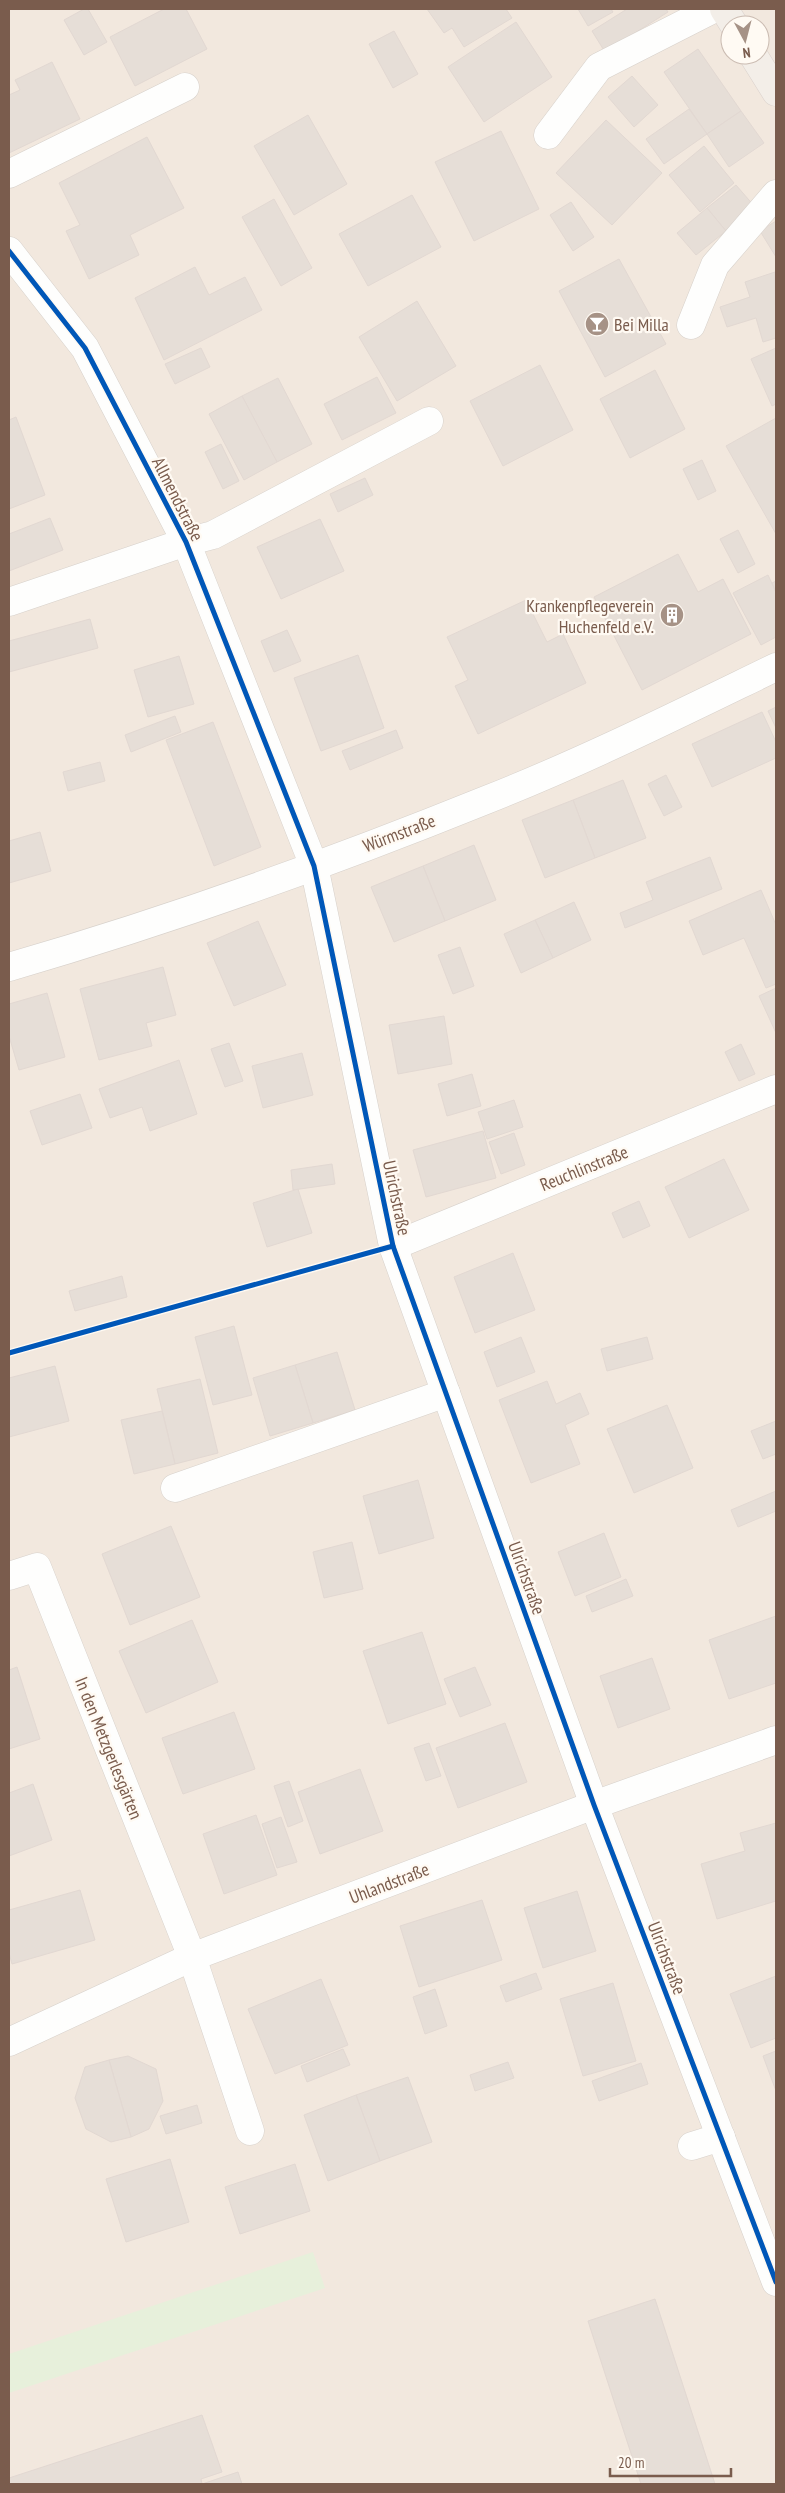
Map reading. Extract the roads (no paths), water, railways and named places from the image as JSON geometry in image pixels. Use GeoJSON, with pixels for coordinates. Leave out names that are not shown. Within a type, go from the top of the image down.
{"type":"FeatureCollection","features":[{"type":"Feature","properties":{"kind":"main road"},"geometry":{"type":"LineString","coordinates":[[759,65],[776,92]]}},
{"type":"Feature","properties":{"kind":"street"},"geometry":{"type":"LineString","coordinates":[[548,135],[599,67],[713,9]]}},
{"type":"Feature","properties":{"kind":"street"},"geometry":{"type":"LineString","coordinates":[[9,174],[185,87]]}},
{"type":"Feature","properties":{"kind":"street"},"geometry":{"type":"LineString","coordinates":[[691,325],[715,265],[776,194]]}},
{"type":"Feature","properties":{"kind":"street","name":"Allmendstraße"},"geometry":{"type":"LineString","coordinates":[[9,251],[85,348],[186,542],[314,866]]}},
{"type":"Feature","properties":{"kind":"street"},"geometry":{"type":"LineString","coordinates":[[9,602],[186,542],[213,535],[429,421]]}},
{"type":"Feature","properties":{"kind":"street","name":"Würmstraße"},"geometry":{"type":"LineString","coordinates":[[9,966],[124,933],[314,866],[488,800],[673,717],[776,667]]}},
{"type":"Feature","properties":{"kind":"street","name":"Ulrichstraße"},"geometry":{"type":"LineString","coordinates":[[314,866],[393,1246],[594,1805],[776,2282]]}},
{"type":"Feature","properties":{"kind":"street","name":"Reuchlinstraße"},"geometry":{"type":"LineString","coordinates":[[393,1246],[776,1089]]}},
{"type":"Feature","properties":{"kind":"street"},"geometry":{"type":"LineString","coordinates":[[175,1488],[446,1393]]}},
{"type":"Feature","properties":{"kind":"street","name":"In den Metzgerlesgärten"},"geometry":{"type":"LineString","coordinates":[[9,1576],[37,1567],[192,1957]]}},
{"type":"Feature","properties":{"kind":"street","name":"Uhlandstraße"},"geometry":{"type":"LineString","coordinates":[[9,2042],[192,1957],[594,1805],[776,1740]]}},
{"type":"Feature","properties":{"kind":"street"},"geometry":{"type":"LineString","coordinates":[[192,1957],[250,2131]]}},
{"type":"Feature","properties":{"kind":"street"},"geometry":{"type":"LineString","coordinates":[[692,2146],[721,2137]]}},
{"type":"Feature","properties":{"kind":"place","name":"Bei Milla"},"geometry":{"type":"Point","coordinates":[597,324]}},
{"type":"Feature","properties":{"kind":"place","name":"Krankenpflegeverein Huchenfeld e.V."},"geometry":{"type":"Point","coordinates":[672,615]}}]}
